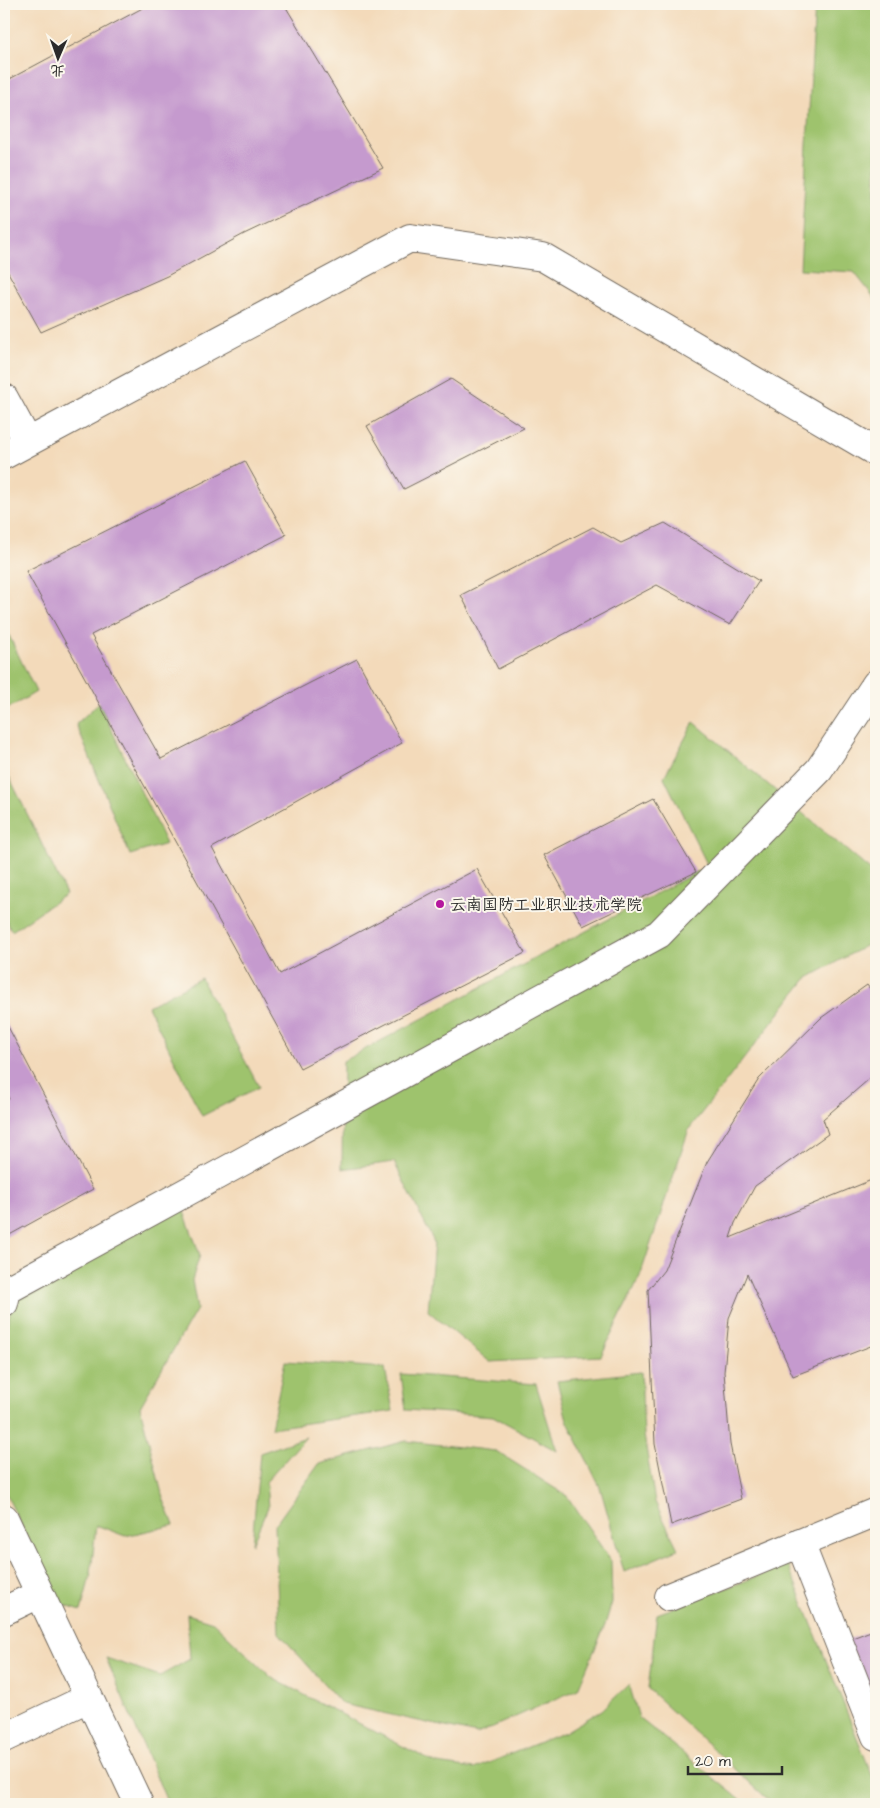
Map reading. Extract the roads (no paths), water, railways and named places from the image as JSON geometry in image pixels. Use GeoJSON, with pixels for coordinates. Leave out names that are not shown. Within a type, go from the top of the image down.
{"type":"FeatureCollection","features":[{"type":"Feature","properties":{"kind":"street"},"geometry":{"type":"LineString","coordinates":[[4,455],[410,238],[543,257],[876,452]]}},
{"type":"Feature","properties":{"kind":"street"},"geometry":{"type":"LineString","coordinates":[[4,398],[28,442]]}},
{"type":"Feature","properties":{"kind":"street"},"geometry":{"type":"LineString","coordinates":[[4,1303],[8,1290],[659,934],[819,770],[876,684]]}},
{"type":"Feature","properties":{"kind":"street"},"geometry":{"type":"LineString","coordinates":[[669,1597],[876,1512]]}},
{"type":"Feature","properties":{"kind":"street"},"geometry":{"type":"LineString","coordinates":[[4,1518],[139,1804]]}},
{"type":"Feature","properties":{"kind":"street"},"geometry":{"type":"LineString","coordinates":[[800,1543],[876,1736]]}},
{"type":"Feature","properties":{"kind":"street"},"geometry":{"type":"LineString","coordinates":[[4,1611],[39,1594]]}},
{"type":"Feature","properties":{"kind":"street"},"geometry":{"type":"LineString","coordinates":[[4,1738],[88,1698]]}},
{"type":"Feature","properties":{"kind":"place","name":"云南国防工业职业技术学院"},"geometry":{"type":"Point","coordinates":[440,904]}}]}
